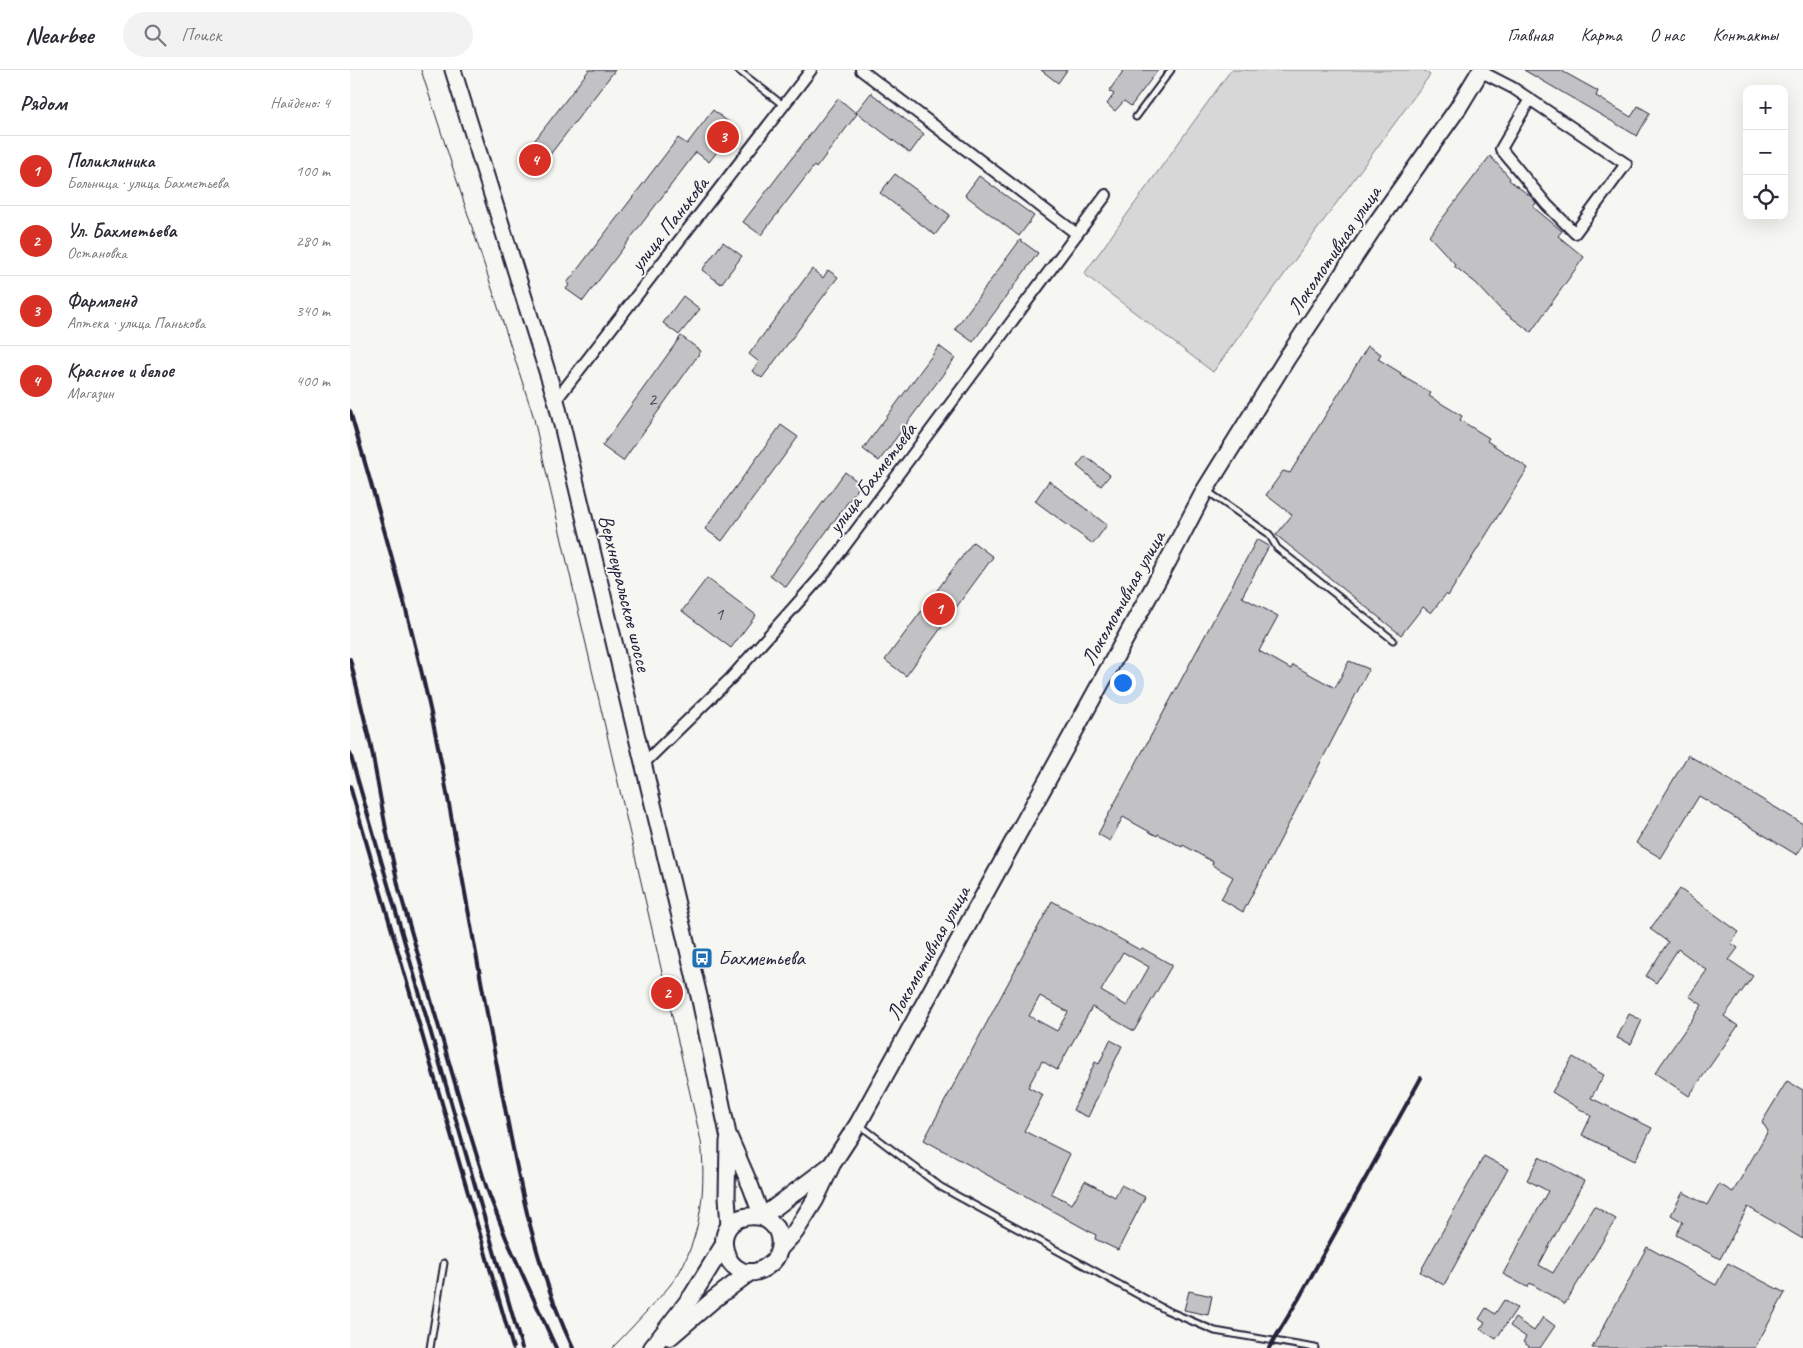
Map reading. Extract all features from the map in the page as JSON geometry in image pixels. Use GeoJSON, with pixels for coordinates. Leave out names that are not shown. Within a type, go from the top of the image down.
{"type":"FeatureCollection","features":[{"type":"Feature","properties":{"kind":"main road","name":"Верхнеуральское шоссе"},"geometry":{"type":"LineString","coordinates":[[453,70],[556,400],[700,1000],[728,1134]]}},
{"type":"Feature","properties":{"kind":"main road","name":"Локомотивная улица"},"geometry":{"type":"LineString","coordinates":[[832,1164],[858,1124],[1168,561],[1205,490],[1287,358],[1378,221],[1458,108],[1480,70]]}},
{"type":"Feature","properties":{"kind":"main road"},"geometry":{"type":"LineString","coordinates":[[728,1134],[762,1217]]}},
{"type":"Feature","properties":{"kind":"main road"},"geometry":{"type":"LineString","coordinates":[[728,1134],[727,1197],[729,1226]]}},
{"type":"Feature","properties":{"kind":"main road"},"geometry":{"type":"LineString","coordinates":[[762,1217],[832,1164]]}},
{"type":"Feature","properties":{"kind":"main road"},"geometry":{"type":"LineString","coordinates":[[780,1248],[779,1235],[772,1224],[762,1217],[750,1216],[738,1219],[729,1226],[724,1236],[723,1246],[727,1259],[737,1268],[750,1272],[764,1270],[775,1261],[780,1248],[795,1232],[815,1200],[832,1164]]}},
{"type":"Feature","properties":{"kind":"main road"},"geometry":{"type":"LineString","coordinates":[[652,1348],[692,1296],[723,1246]]}},
{"type":"Feature","properties":{"kind":"main road"},"geometry":{"type":"LineString","coordinates":[[656,1348],[750,1272]]}},
{"type":"Feature","properties":{"kind":"street","name":"улица Панькова"},"geometry":{"type":"LineString","coordinates":[[556,400],[811,70]]}},
{"type":"Feature","properties":{"kind":"street"},"geometry":{"type":"LineString","coordinates":[[861,70],[1078,234]]}},
{"type":"Feature","properties":{"kind":"street"},"geometry":{"type":"LineString","coordinates":[[1480,70],[1513,88],[1530,99],[1626,164],[1575,233],[1500,149],[1530,99]]}},
{"type":"Feature","properties":{"kind":"street","name":"улица Бахметьева"},"geometry":{"type":"LineString","coordinates":[[644,763],[731,678],[826,571],[1106,195]]}},
{"type":"Feature","properties":{"kind":"lane"},"geometry":{"type":"LineString","coordinates":[[738,70],[784,105]]}},
{"type":"Feature","properties":{"kind":"lane"},"geometry":{"type":"LineString","coordinates":[[1136,117],[1171,70]]}},
{"type":"Feature","properties":{"kind":"lane"},"geometry":{"type":"LineString","coordinates":[[1205,490],[1269,534],[1277,548],[1393,640]]}},
{"type":"Feature","properties":{"kind":"lane"},"geometry":{"type":"LineString","coordinates":[[858,1124],[941,1187],[1166,1310],[1215,1332],[1315,1348]]}},
{"type":"Feature","properties":{"kind":"lane"},"geometry":{"type":"LineString","coordinates":[[430,1348],[444,1263]]}},
{"type":"Feature","properties":{"kind":"shaded area"},"geometry":{"type":"Polygon","coordinates":[[[1231,70],[1423,70],[1430,75],[1213,372],[1084,274],[1231,70]]]}},
{"type":"Feature","properties":{"kind":"building"},"geometry":{"type":"Polygon","coordinates":[[[589,70],[615,70],[542,165],[525,153],[589,70]]]}},
{"type":"Feature","properties":{"kind":"building"},"geometry":{"type":"Polygon","coordinates":[[[1041,70],[1067,70],[1058,83],[1041,70]]]}},
{"type":"Feature","properties":{"kind":"building"},"geometry":{"type":"Polygon","coordinates":[[[1124,70],[1158,70],[1131,106],[1124,101],[1115,111],[1107,104],[1114,94],[1109,91],[1124,70]]]}},
{"type":"Feature","properties":{"kind":"building"},"geometry":{"type":"Polygon","coordinates":[[[1524,70],[1560,70],[1598,91],[1596,96],[1631,117],[1638,106],[1650,113],[1637,136],[1524,70]]]}},
{"type":"Feature","properties":{"kind":"building"},"geometry":{"type":"Polygon","coordinates":[[[871,93],[924,134],[910,153],[856,112],[871,93]]]}},
{"type":"Feature","properties":{"kind":"building"},"geometry":{"type":"Polygon","coordinates":[[[838,98],[857,114],[761,235],[743,222],[838,98]]]}},
{"type":"Feature","properties":{"kind":"building"},"geometry":{"type":"Polygon","coordinates":[[[713,110],[736,128],[709,162],[696,152],[583,301],[566,289],[569,285],[567,283],[678,138],[687,144],[713,110]]]}},
{"type":"Feature","properties":{"kind":"building"},"geometry":{"type":"Polygon","coordinates":[[[1490,156],[1510,178],[1509,180],[1534,199],[1536,203],[1533,207],[1562,231],[1558,236],[1584,257],[1531,332],[1500,309],[1476,283],[1454,266],[1455,264],[1429,236],[1490,156]]]}},
{"type":"Feature","properties":{"kind":"building"},"geometry":{"type":"Polygon","coordinates":[[[895,174],[950,215],[935,235],[880,193],[895,174]]]}},
{"type":"Feature","properties":{"kind":"building"},"geometry":{"type":"Polygon","coordinates":[[[979,176],[1034,216],[1019,236],[965,195],[979,176]]]}},
{"type":"Feature","properties":{"kind":"building"},"geometry":{"type":"Polygon","coordinates":[[[1020,240],[1038,253],[973,342],[955,329],[1020,240]]]}},
{"type":"Feature","properties":{"kind":"building"},"geometry":{"type":"Polygon","coordinates":[[[723,242],[742,256],[721,284],[702,270],[723,242]]]}},
{"type":"Feature","properties":{"kind":"building"},"geometry":{"type":"Polygon","coordinates":[[[812,269],[823,278],[828,270],[838,277],[762,378],[752,371],[759,362],[749,354],[812,269]]]}},
{"type":"Feature","properties":{"kind":"building"},"geometry":{"type":"Polygon","coordinates":[[[683,296],[700,309],[679,335],[663,323],[683,296]]]}},
{"type":"Feature","properties":{"kind":"building"},"geometry":{"type":"Polygon","coordinates":[[[681,336],[701,351],[623,461],[602,446],[681,336]]]}},
{"type":"Feature","properties":{"kind":"building"},"geometry":{"type":"Polygon","coordinates":[[[939,346],[955,358],[879,461],[863,449],[939,346]]]}},
{"type":"Feature","properties":{"kind":"building"},"geometry":{"type":"Polygon","coordinates":[[[1368,346],[1381,354],[1378,359],[1401,373],[1400,375],[1431,393],[1429,396],[1462,416],[1460,420],[1489,438],[1487,441],[1528,468],[1448,596],[1446,594],[1431,613],[1423,607],[1401,635],[1276,535],[1292,515],[1266,495],[1283,471],[1290,473],[1368,346]]]}},
{"type":"Feature","properties":{"kind":"building"},"geometry":{"type":"Polygon","coordinates":[[[781,425],[798,437],[722,541],[705,529],[781,425]]]}},
{"type":"Feature","properties":{"kind":"building"},"geometry":{"type":"Polygon","coordinates":[[[1085,456],[1110,475],[1101,486],[1077,466],[1085,456]]]}},
{"type":"Feature","properties":{"kind":"building"},"geometry":{"type":"Polygon","coordinates":[[[845,472],[861,484],[786,587],[770,575],[845,472]]]}},
{"type":"Feature","properties":{"kind":"building"},"geometry":{"type":"Polygon","coordinates":[[[1049,481],[1107,525],[1093,544],[1035,501],[1049,481]]]}},
{"type":"Feature","properties":{"kind":"building"},"geometry":{"type":"Polygon","coordinates":[[[1257,539],[1269,546],[1242,597],[1278,616],[1259,651],[1291,669],[1293,665],[1335,688],[1349,661],[1369,669],[1243,912],[1221,899],[1233,877],[1212,865],[1213,862],[1183,845],[1182,847],[1158,834],[1157,836],[1123,817],[1110,841],[1098,834],[1257,539]]]}},
{"type":"Feature","properties":{"kind":"building"},"geometry":{"type":"Polygon","coordinates":[[[973,542],[993,557],[906,676],[885,660],[973,542]]]}},
{"type":"Feature","properties":{"kind":"building"},"geometry":{"type":"Polygon","coordinates":[[[707,578],[756,615],[731,648],[682,611],[707,578]]]}},
{"type":"Feature","properties":{"kind":"building"},"geometry":{"type":"Polygon","coordinates":[[[1688,755],[1803,824],[1803,845],[1797,855],[1699,796],[1661,858],[1636,843],[1688,755]]]}},
{"type":"Feature","properties":{"kind":"building"},"geometry":{"type":"Polygon","coordinates":[[[1680,889],[1739,932],[1731,943],[1738,948],[1729,960],[1753,976],[1724,1016],[1738,1026],[1689,1096],[1655,1073],[1702,1005],[1689,996],[1707,970],[1678,949],[1656,983],[1646,976],[1668,942],[1650,929],[1680,889]]]}},
{"type":"Feature","properties":{"kind":"building"},"geometry":{"type":"Polygon","coordinates":[[[1052,901],[1140,950],[1142,948],[1172,965],[1134,1031],[1092,1007],[1057,1070],[1042,1061],[1028,1087],[1043,1095],[1024,1131],[1070,1154],[1051,1193],[1072,1204],[1085,1181],[1115,1197],[1121,1185],[1145,1197],[1118,1250],[1095,1239],[1096,1235],[924,1140],[1052,901]],[[1123,952],[1101,991],[1127,1006],[1149,967],[1123,952]],[[1040,996],[1029,1016],[1057,1031],[1068,1012],[1040,996]]]}},
{"type":"Feature","properties":{"kind":"building"},"geometry":{"type":"Polygon","coordinates":[[[1629,1014],[1642,1020],[1631,1044],[1617,1038],[1629,1014]]]}},
{"type":"Feature","properties":{"kind":"building"},"geometry":{"type":"Polygon","coordinates":[[[1110,1040],[1122,1046],[1088,1117],[1073,1110],[1095,1062],[1099,1064],[1110,1040]]]}},
{"type":"Feature","properties":{"kind":"building"},"geometry":{"type":"Polygon","coordinates":[[[1573,1057],[1604,1075],[1591,1098],[1652,1128],[1635,1161],[1582,1135],[1591,1116],[1552,1092],[1573,1057]]]}},
{"type":"Feature","properties":{"kind":"building"},"geometry":{"type":"Polygon","coordinates":[[[1787,1081],[1803,1090],[1803,1239],[1748,1207],[1720,1259],[1676,1235],[1683,1222],[1671,1215],[1683,1192],[1707,1205],[1719,1184],[1733,1192],[1768,1131],[1762,1122],[1787,1081]]]}},
{"type":"Feature","properties":{"kind":"building"},"geometry":{"type":"Polygon","coordinates":[[[1484,1156],[1508,1169],[1444,1285],[1420,1272],[1484,1156]]]}},
{"type":"Feature","properties":{"kind":"building"},"geometry":{"type":"Polygon","coordinates":[[[1539,1157],[1584,1181],[1539,1265],[1553,1273],[1594,1206],[1616,1219],[1565,1304],[1530,1283],[1527,1287],[1503,1274],[1548,1191],[1527,1180],[1539,1157]]]}},
{"type":"Feature","properties":{"kind":"building"},"geometry":{"type":"Polygon","coordinates":[[[1647,1247],[1716,1285],[1728,1263],[1785,1293],[1755,1348],[1592,1348],[1647,1247]]]}},
{"type":"Feature","properties":{"kind":"building"},"geometry":{"type":"Polygon","coordinates":[[[1189,1291],[1212,1296],[1208,1315],[1184,1310],[1189,1291]]]}},
{"type":"Feature","properties":{"kind":"building"},"geometry":{"type":"Polygon","coordinates":[[[1504,1300],[1517,1308],[1496,1339],[1480,1329],[1485,1323],[1479,1319],[1486,1308],[1495,1314],[1504,1300]]]}},
{"type":"Feature","properties":{"kind":"building"},"geometry":{"type":"Polygon","coordinates":[[[1543,1317],[1555,1326],[1540,1348],[1531,1348],[1523,1342],[1526,1337],[1510,1326],[1515,1318],[1534,1331],[1543,1317]]]}},
{"type":"Feature","properties":{"kind":"tram line"},"geometry":{"type":"LineString","coordinates":[[421,70],[533,415],[701,1141],[703,1174],[701,1208],[698,1224],[687,1256],[680,1271],[668,1287],[612,1348]]}},
{"type":"Feature","properties":{"kind":"railway"},"geometry":{"type":"LineString","coordinates":[[350,411],[425,685],[521,1187],[548,1285],[559,1317],[573,1348]]}},
{"type":"Feature","properties":{"kind":"railway"},"geometry":{"type":"LineString","coordinates":[[350,659],[371,746],[399,889],[461,1104],[487,1189],[506,1238],[556,1348]]}},
{"type":"Feature","properties":{"kind":"railway"},"geometry":{"type":"LineString","coordinates":[[350,753],[522,1348]]}},
{"type":"Feature","properties":{"kind":"railway"},"geometry":{"type":"LineString","coordinates":[[350,786],[513,1348]]}},
{"type":"Feature","properties":{"kind":"railway"},"geometry":{"type":"LineString","coordinates":[[1269,1348],[1298,1300],[1421,1078]]}},
{"type":"Feature","properties":{"kind":"place","name":"Фармленд"},"geometry":{"type":"Point","coordinates":[723,137]}},
{"type":"Feature","properties":{"kind":"place","name":"Красное и белое"},"geometry":{"type":"Point","coordinates":[535,160]}},
{"type":"Feature","properties":{"kind":"place","name":"Поликлиника"},"geometry":{"type":"Point","coordinates":[939,609]}},
{"type":"Feature","properties":{"kind":"place","name":"Бахметьева"},"geometry":{"type":"Point","coordinates":[702,958]}},
{"type":"Feature","properties":{"kind":"place","name":"Ул. Бахметьева"},"geometry":{"type":"Point","coordinates":[667,993]}}]}
